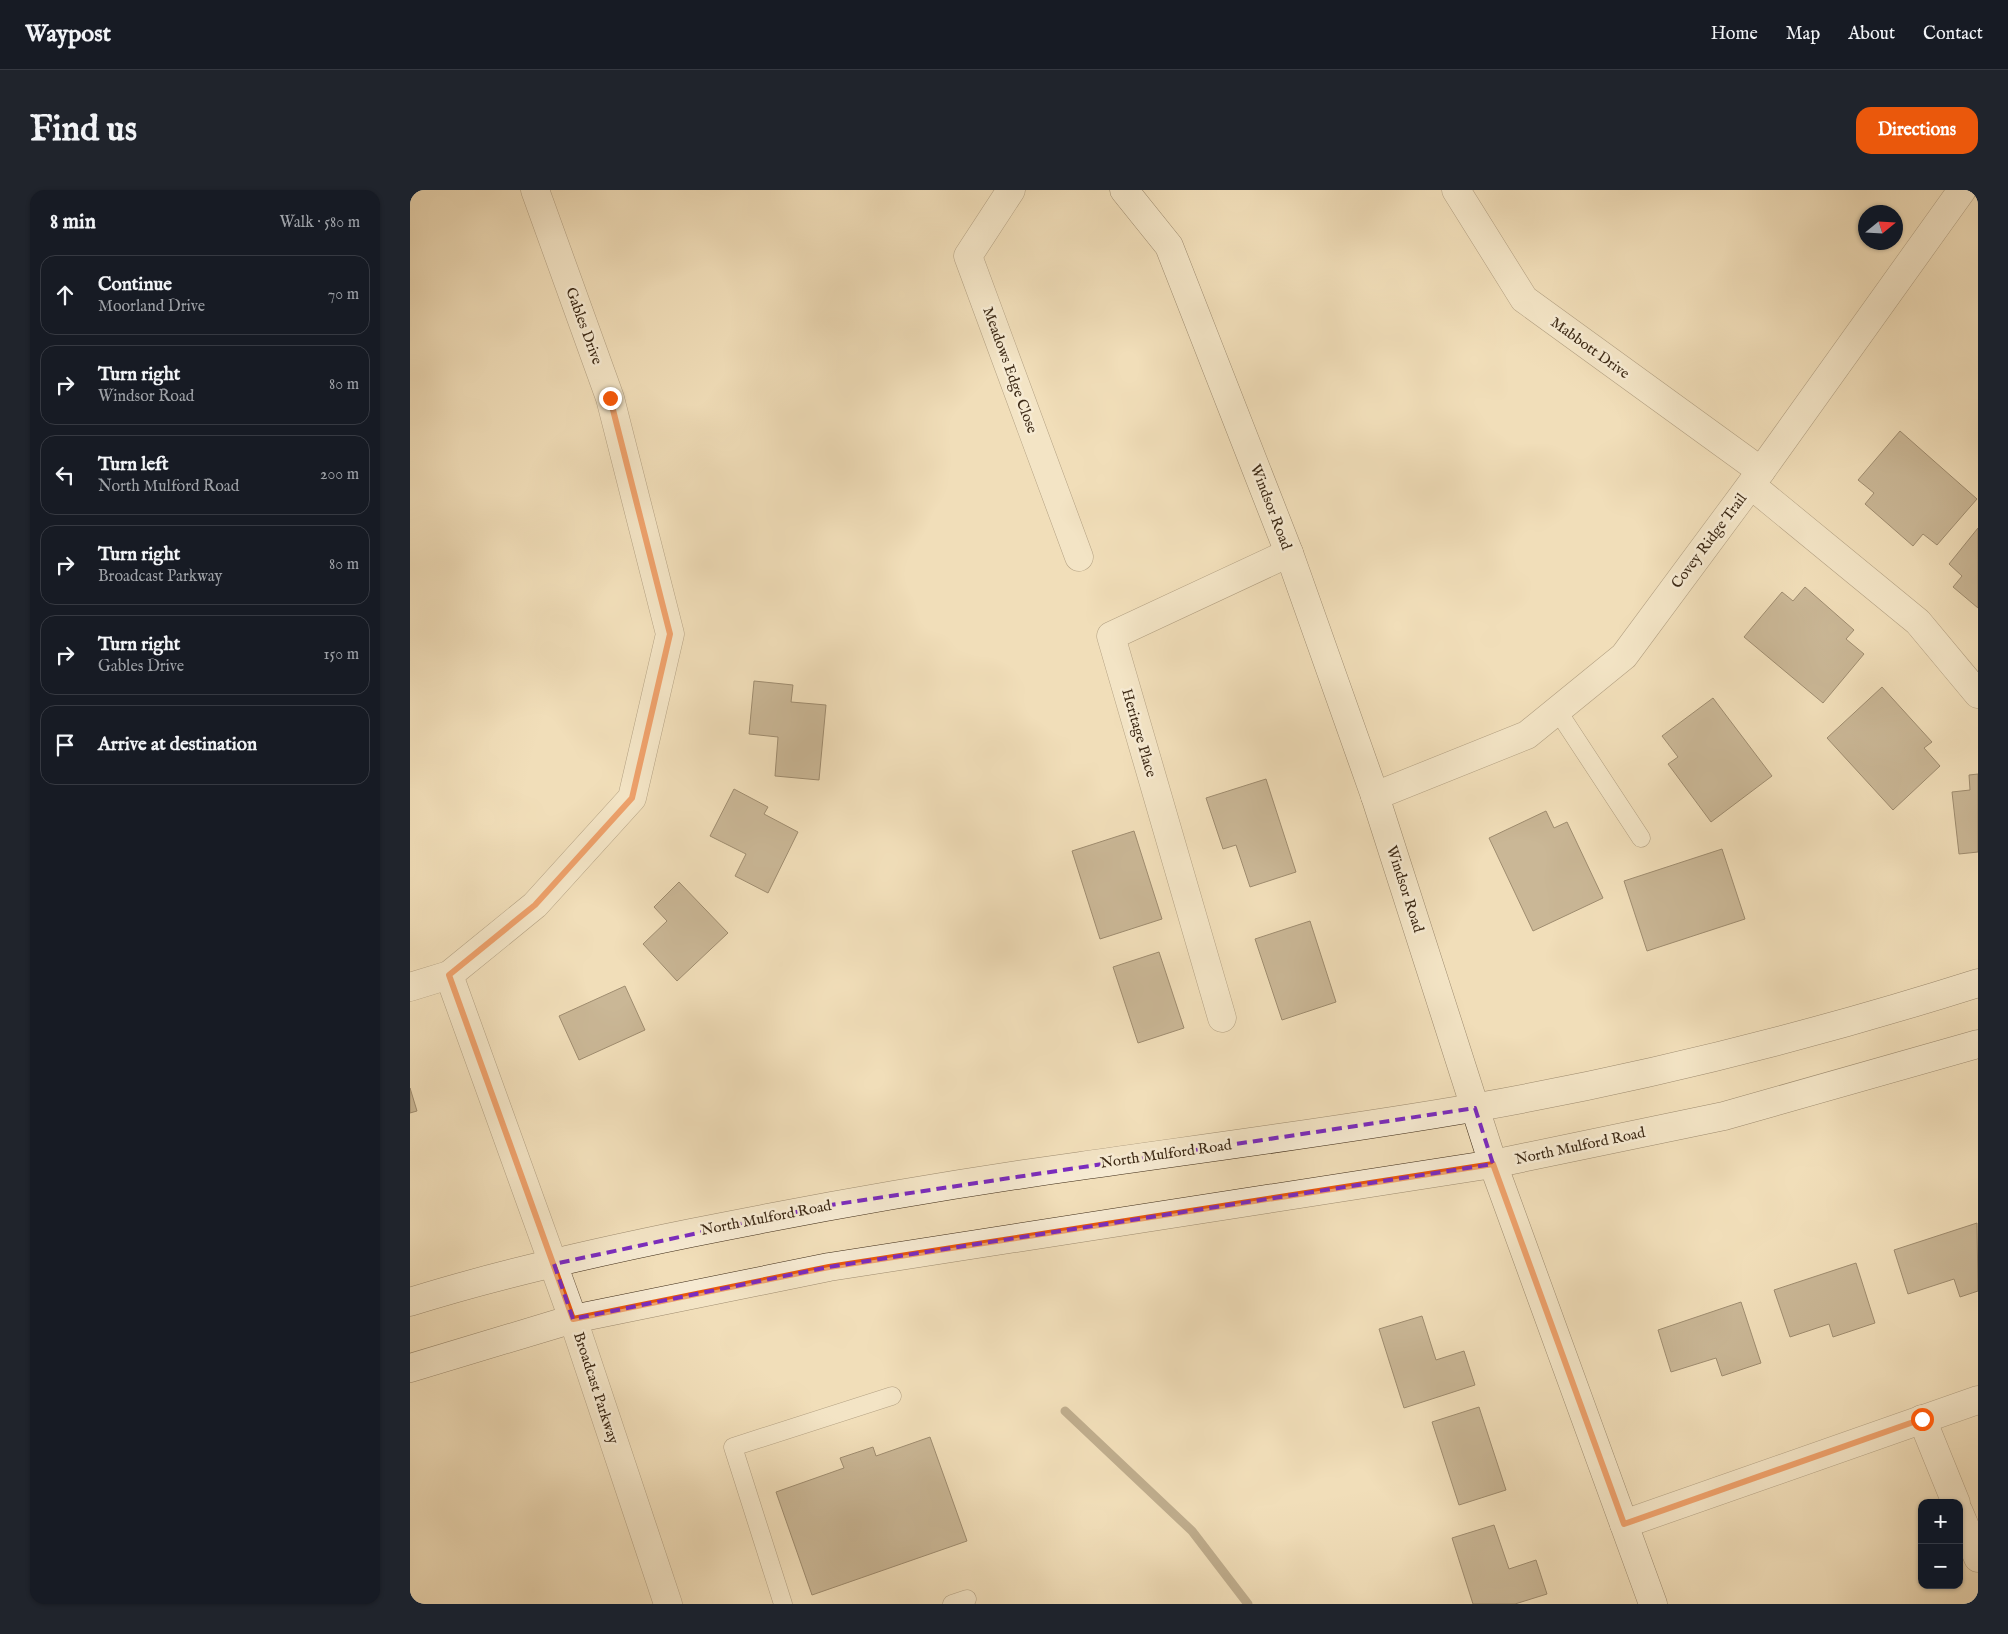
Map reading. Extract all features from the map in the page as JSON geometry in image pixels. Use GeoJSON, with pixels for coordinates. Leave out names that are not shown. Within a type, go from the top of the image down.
{"type":"FeatureCollection","features":[{"type":"Feature","properties":{"kind":"street","name":"Gables Drive"},"geometry":{"type":"LineString","coordinates":[[449,975],[535,905],[632,798],[670,634],[610,398],[535,190]]}},
{"type":"Feature","properties":{"kind":"street","name":"Meadows Edge Close"},"geometry":{"type":"LineString","coordinates":[[1011,190],[968,256],[1079,557]]}},
{"type":"Feature","properties":{"kind":"street","name":"Windsor Road"},"geometry":{"type":"LineString","coordinates":[[1124,190],[1169,246],[1289,553],[1375,796],[1493,1164],[1652,1604]]}},
{"type":"Feature","properties":{"kind":"street","name":"Mabbott Drive"},"geometry":{"type":"LineString","coordinates":[[1456,190],[1524,300],[1756,478],[1918,622],[1978,694]]}},
{"type":"Feature","properties":{"kind":"street","name":"Covey Ridge Trail"},"geometry":{"type":"LineString","coordinates":[[1375,796],[1527,735],[1624,656],[1756,478],[1962,190]]}},
{"type":"Feature","properties":{"kind":"street","name":"Heritage Place"},"geometry":{"type":"LineString","coordinates":[[1222,1018],[1111,636],[1289,553]]}},
{"type":"Feature","properties":{"kind":"street"},"geometry":{"type":"LineString","coordinates":[[410,987],[449,975]]}},
{"type":"Feature","properties":{"kind":"street","name":"Broadcast Parkway"},"geometry":{"type":"LineString","coordinates":[[449,975],[554,1264],[668,1604]]}},
{"type":"Feature","properties":{"kind":"street","name":"North Mulford Road"},"geometry":{"type":"LineString","coordinates":[[410,1302],[608,1250],[824,1206],[1078,1166],[1474,1108],[1595,1085],[1757,1047],[1897,1009],[1978,983]]}},
{"type":"Feature","properties":{"kind":"street","name":"North Mulford Road"},"geometry":{"type":"LineString","coordinates":[[410,1368],[573,1319],[829,1267],[1493,1164],[1724,1116],[1978,1044]]}},
{"type":"Feature","properties":{"kind":"street"},"geometry":{"type":"LineString","coordinates":[[1624,1524],[1978,1400]]}},
{"type":"Feature","properties":{"kind":"street"},"geometry":{"type":"LineString","coordinates":[[1922,1419],[1954,1499]]}},
{"type":"Feature","properties":{"kind":"street"},"geometry":{"type":"LineString","coordinates":[[1963,1522],[1978,1558]]}},
{"type":"Feature","properties":{"kind":"lane"},"geometry":{"type":"LineString","coordinates":[[1557,710],[1641,838]]}},
{"type":"Feature","properties":{"kind":"lane"},"geometry":{"type":"LineString","coordinates":[[783,1604],[734,1447],[892,1396]]}},
{"type":"Feature","properties":{"kind":"highlighted area"},"geometry":{"type":"Polygon","coordinates":[[[1475,1108],[1493,1164],[1061,1230],[829,1267],[573,1319],[554,1264],[824,1206],[1475,1108]]]}},
{"type":"Feature","properties":{"kind":"building"},"geometry":{"type":"Polygon","coordinates":[[[1900,431],[1977,499],[1937,545],[1923,534],[1913,546],[1865,504],[1874,493],[1858,480],[1900,431]]]}},
{"type":"Feature","properties":{"kind":"building"},"geometry":{"type":"Polygon","coordinates":[[[1978,528],[1978,608],[1953,587],[1962,576],[1949,564],[1978,528]]]}},
{"type":"Feature","properties":{"kind":"building"},"geometry":{"type":"Polygon","coordinates":[[[1805,587],[1854,630],[1846,639],[1864,654],[1823,703],[1744,637],[1782,592],[1793,601],[1805,587]]]}},
{"type":"Feature","properties":{"kind":"building"},"geometry":{"type":"Polygon","coordinates":[[[754,681],[793,685],[791,702],[826,705],[819,780],[775,776],[778,737],[749,734],[754,681]]]}},
{"type":"Feature","properties":{"kind":"building"},"geometry":{"type":"Polygon","coordinates":[[[1882,687],[1932,742],[1924,748],[1940,766],[1893,810],[1827,738],[1882,687]]]}},
{"type":"Feature","properties":{"kind":"building"},"geometry":{"type":"Polygon","coordinates":[[[1713,698],[1772,776],[1711,822],[1668,764],[1678,757],[1662,736],[1713,698]]]}},
{"type":"Feature","properties":{"kind":"building"},"geometry":{"type":"Polygon","coordinates":[[[1978,774],[1978,852],[1959,854],[1952,792],[1970,790],[1969,775],[1978,774]]]}},
{"type":"Feature","properties":{"kind":"building"},"geometry":{"type":"Polygon","coordinates":[[[1266,779],[1296,872],[1250,887],[1236,845],[1223,849],[1206,798],[1266,779]]]}},
{"type":"Feature","properties":{"kind":"building"},"geometry":{"type":"Polygon","coordinates":[[[734,789],[768,807],[764,814],[798,832],[768,893],[735,876],[746,854],[710,836],[734,789]]]}},
{"type":"Feature","properties":{"kind":"building"},"geometry":{"type":"Polygon","coordinates":[[[1546,811],[1554,828],[1567,822],[1603,898],[1533,931],[1489,838],[1546,811]]]}},
{"type":"Feature","properties":{"kind":"building"},"geometry":{"type":"Polygon","coordinates":[[[1134,831],[1162,919],[1100,939],[1072,851],[1134,831]]]}},
{"type":"Feature","properties":{"kind":"building"},"geometry":{"type":"Polygon","coordinates":[[[1722,849],[1745,919],[1647,951],[1624,881],[1722,849]]]}},
{"type":"Feature","properties":{"kind":"building"},"geometry":{"type":"Polygon","coordinates":[[[679,882],[728,933],[677,981],[643,944],[667,921],[654,907],[679,882]]]}},
{"type":"Feature","properties":{"kind":"building"},"geometry":{"type":"Polygon","coordinates":[[[1310,921],[1336,1002],[1282,1020],[1255,939],[1310,921]]]}},
{"type":"Feature","properties":{"kind":"building"},"geometry":{"type":"Polygon","coordinates":[[[1159,952],[1184,1028],[1138,1043],[1113,967],[1159,952]]]}},
{"type":"Feature","properties":{"kind":"building"},"geometry":{"type":"Polygon","coordinates":[[[625,986],[645,1030],[579,1060],[559,1016],[625,986]]]}},
{"type":"Feature","properties":{"kind":"building"},"geometry":{"type":"Polygon","coordinates":[[[410,1088],[417,1111],[410,1113],[410,1088]]]}},
{"type":"Feature","properties":{"kind":"building"},"geometry":{"type":"Polygon","coordinates":[[[1977,1223],[1978,1291],[1960,1297],[1954,1279],[1908,1294],[1894,1250],[1977,1223]]]}},
{"type":"Feature","properties":{"kind":"building"},"geometry":{"type":"Polygon","coordinates":[[[1856,1263],[1875,1323],[1833,1337],[1829,1324],[1790,1337],[1774,1290],[1856,1263]]]}},
{"type":"Feature","properties":{"kind":"building"},"geometry":{"type":"Polygon","coordinates":[[[1741,1302],[1761,1363],[1722,1376],[1716,1358],[1671,1372],[1658,1330],[1741,1302]]]}},
{"type":"Feature","properties":{"kind":"building"},"geometry":{"type":"Polygon","coordinates":[[[1422,1316],[1436,1360],[1464,1351],[1475,1385],[1404,1408],[1379,1329],[1422,1316]]]}},
{"type":"Feature","properties":{"kind":"building"},"geometry":{"type":"Polygon","coordinates":[[[1479,1407],[1506,1490],[1459,1505],[1432,1422],[1479,1407]]]}},
{"type":"Feature","properties":{"kind":"building"},"geometry":{"type":"Polygon","coordinates":[[[930,1437],[967,1541],[812,1595],[776,1492],[844,1468],[840,1458],[873,1447],[876,1456],[930,1437]]]}},
{"type":"Feature","properties":{"kind":"building"},"geometry":{"type":"Polygon","coordinates":[[[1494,1525],[1509,1569],[1536,1560],[1547,1594],[1515,1604],[1473,1604],[1452,1538],[1494,1525]]]}},
{"type":"Feature","properties":{"kind":"waterway"},"geometry":{"type":"LineString","coordinates":[[1065,1411],[1192,1531],[1248,1604]]}},
{"type":"Feature","properties":{"kind":"route"},"geometry":{"type":"LineString","coordinates":[[610,398],[670,634],[632,798],[535,905],[449,975],[573,1319],[829,1267],[1493,1164],[1624,1524],[1922,1419]]}}]}
